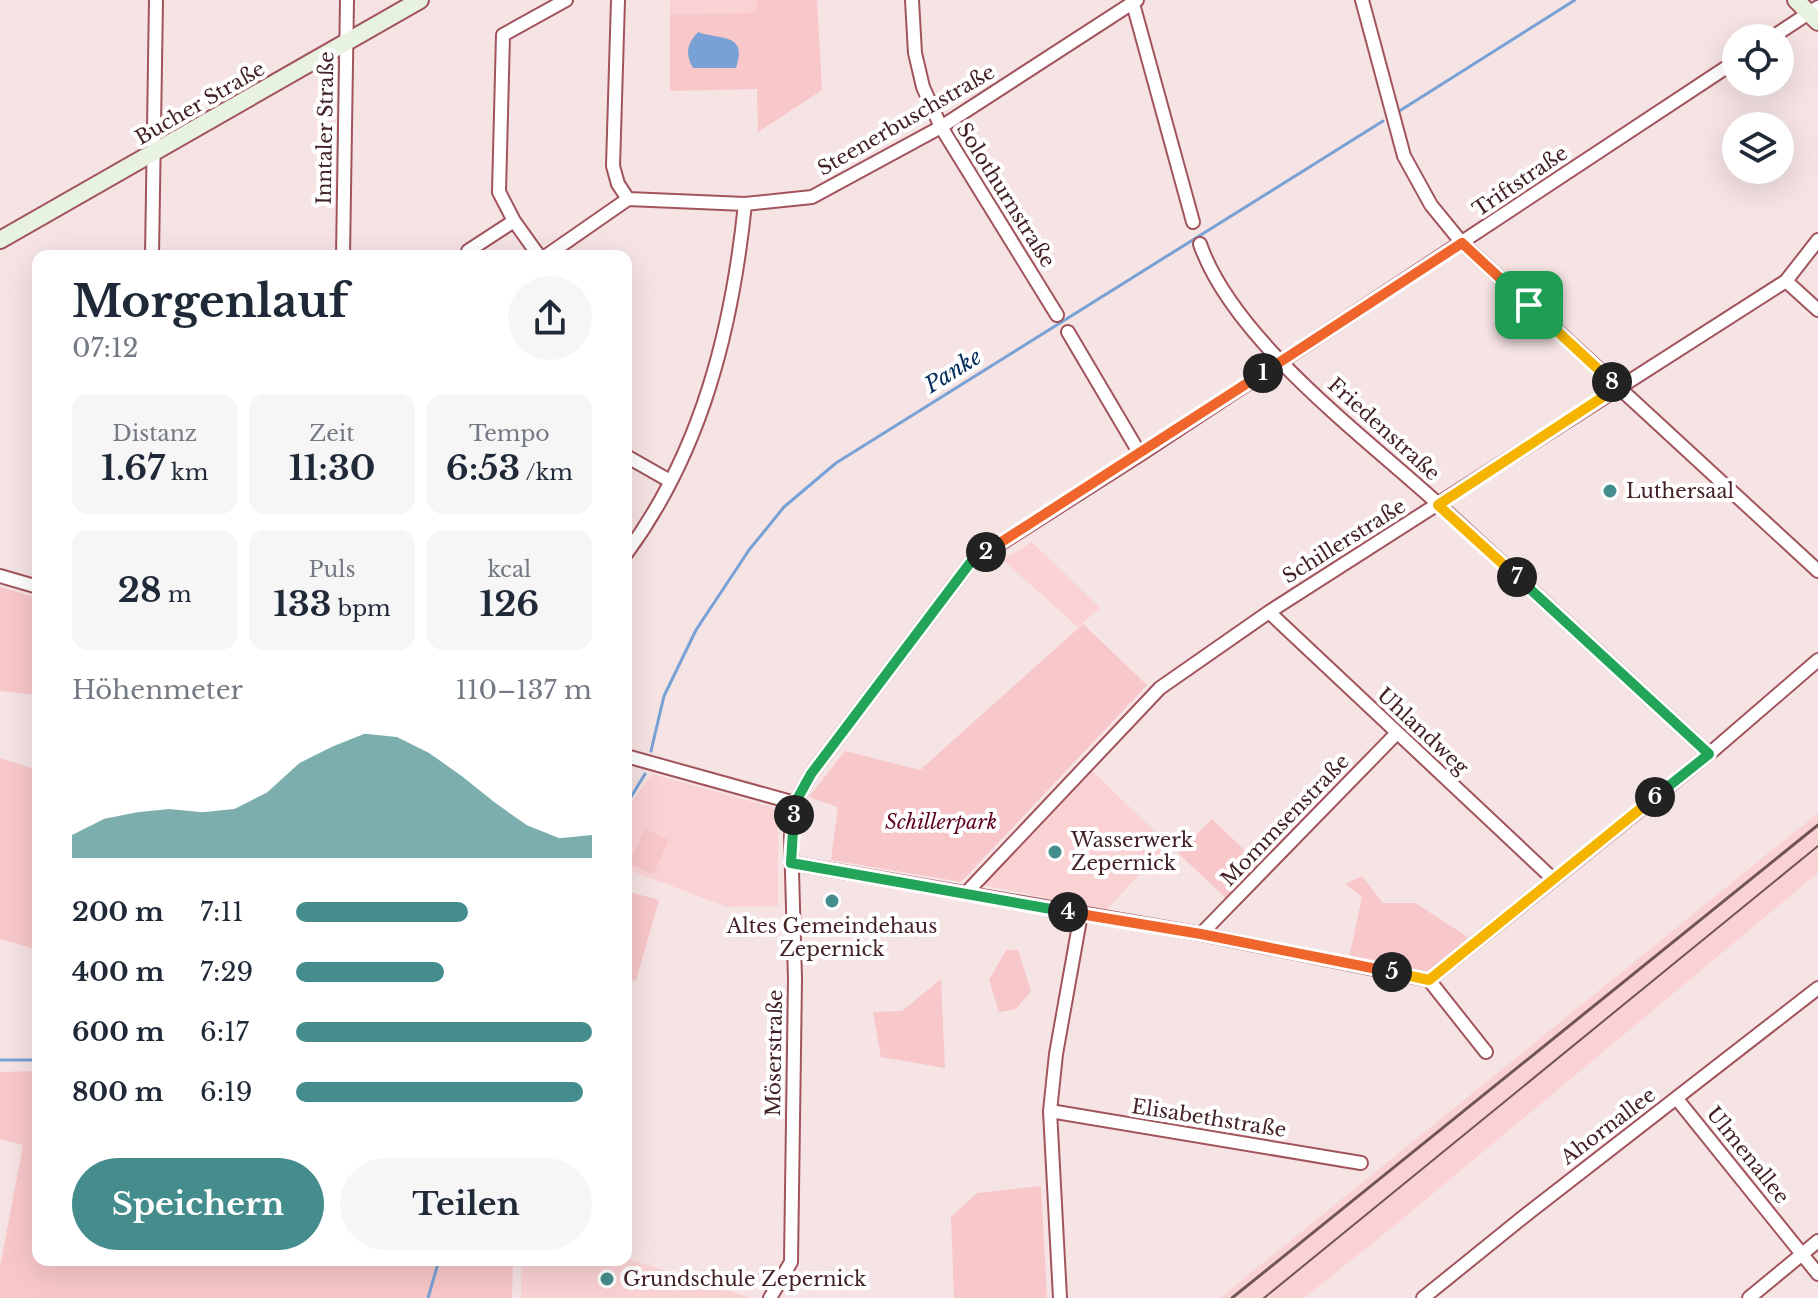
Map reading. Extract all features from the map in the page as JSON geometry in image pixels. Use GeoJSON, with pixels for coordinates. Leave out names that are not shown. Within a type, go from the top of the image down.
{"type":"FeatureCollection","features":[{"type":"Feature","properties":{"kind":"main road","name":"Bucher Straße"},"geometry":{"type":"LineString","coordinates":[[0,240],[420,0]]}},
{"type":"Feature","properties":{"kind":"main road"},"geometry":{"type":"LineString","coordinates":[[1796,0],[1815,14]]}},
{"type":"Feature","properties":{"kind":"street"},"geometry":{"type":"LineString","coordinates":[[152,250],[156,0]]}},
{"type":"Feature","properties":{"kind":"street","name":"Inntaler Straße"},"geometry":{"type":"LineString","coordinates":[[343,250],[347,0]]}},
{"type":"Feature","properties":{"kind":"street"},"geometry":{"type":"LineString","coordinates":[[535,250],[514,221],[499,192],[503,35],[566,0]]}},
{"type":"Feature","properties":{"kind":"street"},"geometry":{"type":"LineString","coordinates":[[555,250],[628,199],[618,184],[613,166],[618,0]]}},
{"type":"Feature","properties":{"kind":"street","name":"Solothurnstraße"},"geometry":{"type":"LineString","coordinates":[[912,0],[915,53],[923,87],[941,127],[1057,315]]}},
{"type":"Feature","properties":{"kind":"street"},"geometry":{"type":"LineString","coordinates":[[1362,0],[1404,156],[1431,205],[1462,243],[1818,571]]}},
{"type":"Feature","properties":{"kind":"street"},"geometry":{"type":"LineString","coordinates":[[1134,1],[1193,222]]}},
{"type":"Feature","properties":{"kind":"street","name":"Steenerbuschstraße"},"geometry":{"type":"LineString","coordinates":[[628,199],[745,204],[812,197],[941,127],[1134,1]]}},
{"type":"Feature","properties":{"kind":"street"},"geometry":{"type":"LineString","coordinates":[[1794,25],[1815,14]]}},
{"type":"Feature","properties":{"kind":"street","name":"Triftstraße"},"geometry":{"type":"LineString","coordinates":[[795,803],[811,774],[970,563],[1722,70]]}},
{"type":"Feature","properties":{"kind":"street"},"geometry":{"type":"LineString","coordinates":[[632,544],[670,481],[695,429],[723,345],[736,279],[745,204]]}},
{"type":"Feature","properties":{"kind":"street"},"geometry":{"type":"LineString","coordinates":[[470,250],[514,221]]}},
{"type":"Feature","properties":{"kind":"street","name":"Schillerstraße"},"geometry":{"type":"LineString","coordinates":[[966,893],[1160,688],[1269,612],[1786,281],[1818,240]]}},
{"type":"Feature","properties":{"kind":"street","name":"Friedenstraße"},"geometry":{"type":"LineString","coordinates":[[1200,244],[1208,266],[1220,285],[1280,362],[1709,754]]}},
{"type":"Feature","properties":{"kind":"street"},"geometry":{"type":"LineString","coordinates":[[1786,281],[1818,310]]}},
{"type":"Feature","properties":{"kind":"street"},"geometry":{"type":"LineString","coordinates":[[1068,332],[1140,454]]}},
{"type":"Feature","properties":{"kind":"street"},"geometry":{"type":"LineString","coordinates":[[632,459],[670,481]]}},
{"type":"Feature","properties":{"kind":"street"},"geometry":{"type":"LineString","coordinates":[[0,576],[32,585]]}},
{"type":"Feature","properties":{"kind":"street","name":"Uhlandweg"},"geometry":{"type":"LineString","coordinates":[[1269,612],[1552,878]]}},
{"type":"Feature","properties":{"kind":"street"},"geometry":{"type":"LineString","coordinates":[[1429,980],[1709,754],[1818,660]]}},
{"type":"Feature","properties":{"kind":"street","name":"Mommsenstraße"},"geometry":{"type":"LineString","coordinates":[[1201,934],[1396,734]]}},
{"type":"Feature","properties":{"kind":"street"},"geometry":{"type":"LineString","coordinates":[[632,758],[795,803]]}},
{"type":"Feature","properties":{"kind":"street","name":"Möserstraße"},"geometry":{"type":"LineString","coordinates":[[770,1298],[791,1262],[795,979],[791,863],[795,803]]}},
{"type":"Feature","properties":{"kind":"street"},"geometry":{"type":"LineString","coordinates":[[791,863],[1201,934],[1429,980],[1486,1052]]}},
{"type":"Feature","properties":{"kind":"street"},"geometry":{"type":"LineString","coordinates":[[1060,1298],[1050,1111],[1056,1054],[1081,914]]}},
{"type":"Feature","properties":{"kind":"street","name":"Ahornallee"},"geometry":{"type":"LineString","coordinates":[[1423,1298],[1535,1207],[1818,988]]}},
{"type":"Feature","properties":{"kind":"street","name":"Ulmenallee"},"geometry":{"type":"LineString","coordinates":[[1677,1099],[1818,1274]]}},
{"type":"Feature","properties":{"kind":"street","name":"Elisabethstraße"},"geometry":{"type":"LineString","coordinates":[[1050,1111],[1361,1163]]}},
{"type":"Feature","properties":{"kind":"street"},"geometry":{"type":"LineString","coordinates":[[1749,1298],[1818,1241]]}},
{"type":"Feature","properties":{"kind":"shaded area"},"geometry":{"type":"Polygon","coordinates":[[[670,0],[757,0],[757,13],[670,14],[670,0]]]}},
{"type":"Feature","properties":{"kind":"shaded area"},"geometry":{"type":"Polygon","coordinates":[[[1032,542],[1100,608],[1078,627],[1003,560],[1032,542]]]}},
{"type":"Feature","properties":{"kind":"shaded area"},"geometry":{"type":"Polygon","coordinates":[[[1090,769],[1168,844],[1106,910],[978,884],[1090,769]]]}},
{"type":"Feature","properties":{"kind":"shaded area"},"geometry":{"type":"Polygon","coordinates":[[[652,774],[778,809],[778,906],[728,907],[632,871],[632,802],[652,774]]]}},
{"type":"Feature","properties":{"kind":"shaded area"},"geometry":{"type":"Polygon","coordinates":[[[1818,813],[1818,873],[1395,1225],[1304,1298],[1220,1298],[1818,813]]]}},
{"type":"Feature","properties":{"kind":"shaded area","name":"Grundschule Zepernick"},"geometry":{"type":"Polygon","coordinates":[[[632,1260],[752,1298],[521,1298],[522,1266],[632,1266],[632,1260]]]}},
{"type":"Feature","properties":{"kind":"green space"},"geometry":{"type":"Polygon","coordinates":[[[757,0],[817,0],[822,90],[758,132],[757,89],[670,91],[670,14],[756,13],[757,0]]]}},
{"type":"Feature","properties":{"kind":"green space"},"geometry":{"type":"Polygon","coordinates":[[[0,587],[32,596],[32,694],[0,691],[0,587]]]}},
{"type":"Feature","properties":{"kind":"green space","name":"Schillerpark"},"geometry":{"type":"Polygon","coordinates":[[[1083,624],[1147,685],[961,882],[831,860],[838,807],[809,797],[845,751],[920,770],[1083,624]]]}},
{"type":"Feature","properties":{"kind":"green space"},"geometry":{"type":"Polygon","coordinates":[[[0,758],[32,768],[32,948],[0,939],[0,758]]]}},
{"type":"Feature","properties":{"kind":"green space"},"geometry":{"type":"Polygon","coordinates":[[[1212,819],[1261,866],[1227,899],[1178,853],[1212,819]]]}},
{"type":"Feature","properties":{"kind":"green space"},"geometry":{"type":"Polygon","coordinates":[[[645,829],[669,840],[653,874],[632,864],[632,857],[645,829]]]}},
{"type":"Feature","properties":{"kind":"green space"},"geometry":{"type":"Polygon","coordinates":[[[1362,876],[1383,903],[1415,903],[1468,937],[1427,975],[1349,958],[1362,897],[1345,884],[1362,876]]]}},
{"type":"Feature","properties":{"kind":"green space"},"geometry":{"type":"Polygon","coordinates":[[[632,893],[659,900],[636,981],[632,980],[632,893]]]}},
{"type":"Feature","properties":{"kind":"green space"},"geometry":{"type":"Polygon","coordinates":[[[1006,950],[1018,950],[1031,991],[1016,1009],[999,1012],[989,980],[1006,950]]]}},
{"type":"Feature","properties":{"kind":"green space"},"geometry":{"type":"Polygon","coordinates":[[[941,979],[945,1068],[881,1057],[873,1012],[902,1011],[941,979]]]}},
{"type":"Feature","properties":{"kind":"green space"},"geometry":{"type":"Polygon","coordinates":[[[32,1071],[32,1266],[513,1266],[512,1298],[0,1298],[0,1267],[23,1145],[0,1139],[0,1072],[32,1071]]]}},
{"type":"Feature","properties":{"kind":"green space"},"geometry":{"type":"Polygon","coordinates":[[[1041,1186],[1047,1298],[954,1298],[951,1217],[977,1193],[1041,1186]]]}},
{"type":"Feature","properties":{"kind":"water"},"geometry":{"type":"Polygon","coordinates":[[[698,32],[735,43],[739,56],[736,68],[693,68],[688,49],[698,32]]]}},
{"type":"Feature","properties":{"kind":"waterway","name":"Panke"},"geometry":{"type":"LineString","coordinates":[[1401,110],[1575,0]]}},
{"type":"Feature","properties":{"kind":"waterway","name":"Panke"},"geometry":{"type":"LineString","coordinates":[[651,751],[664,696],[696,630],[749,550],[784,507],[836,463],[1383,121]]}},
{"type":"Feature","properties":{"kind":"waterway","name":"Panke"},"geometry":{"type":"LineString","coordinates":[[632,795],[645,774]]}},
{"type":"Feature","properties":{"kind":"waterway"},"geometry":{"type":"LineString","coordinates":[[0,1060],[32,1060]]}},
{"type":"Feature","properties":{"kind":"waterway","name":"Panke"},"geometry":{"type":"LineString","coordinates":[[428,1298],[437,1266]]}},
{"type":"Feature","properties":{"kind":"tram line"},"geometry":{"type":"LineString","coordinates":[[1264,1298],[1818,846]]}},
{"type":"Feature","properties":{"kind":"railway"},"geometry":{"type":"LineString","coordinates":[[1232,1298],[1818,825]]}},
{"type":"Feature","properties":{"kind":"place","name":"Luthersaal"},"geometry":{"type":"Point","coordinates":[1610,491]}},
{"type":"Feature","properties":{"kind":"place","name":"Wasserwerk Zepernick"},"geometry":{"type":"Point","coordinates":[1055,852]}},
{"type":"Feature","properties":{"kind":"place","name":"Altes Gemeindehaus Zepernick"},"geometry":{"type":"Point","coordinates":[832,901]}},
{"type":"Feature","properties":{"kind":"place","name":"Grundschule Zepernick"},"geometry":{"type":"Point","coordinates":[607,1279]}},
{"type":"Feature","properties":{"kind":"route"},"geometry":{"type":"LineString","coordinates":[[1462,243],[1529,305],[1618,387],[1438,505],[1709,754],[1429,980],[1201,934],[791,863],[795,803],[811,774],[970,563],[1462,243]]}}]}
